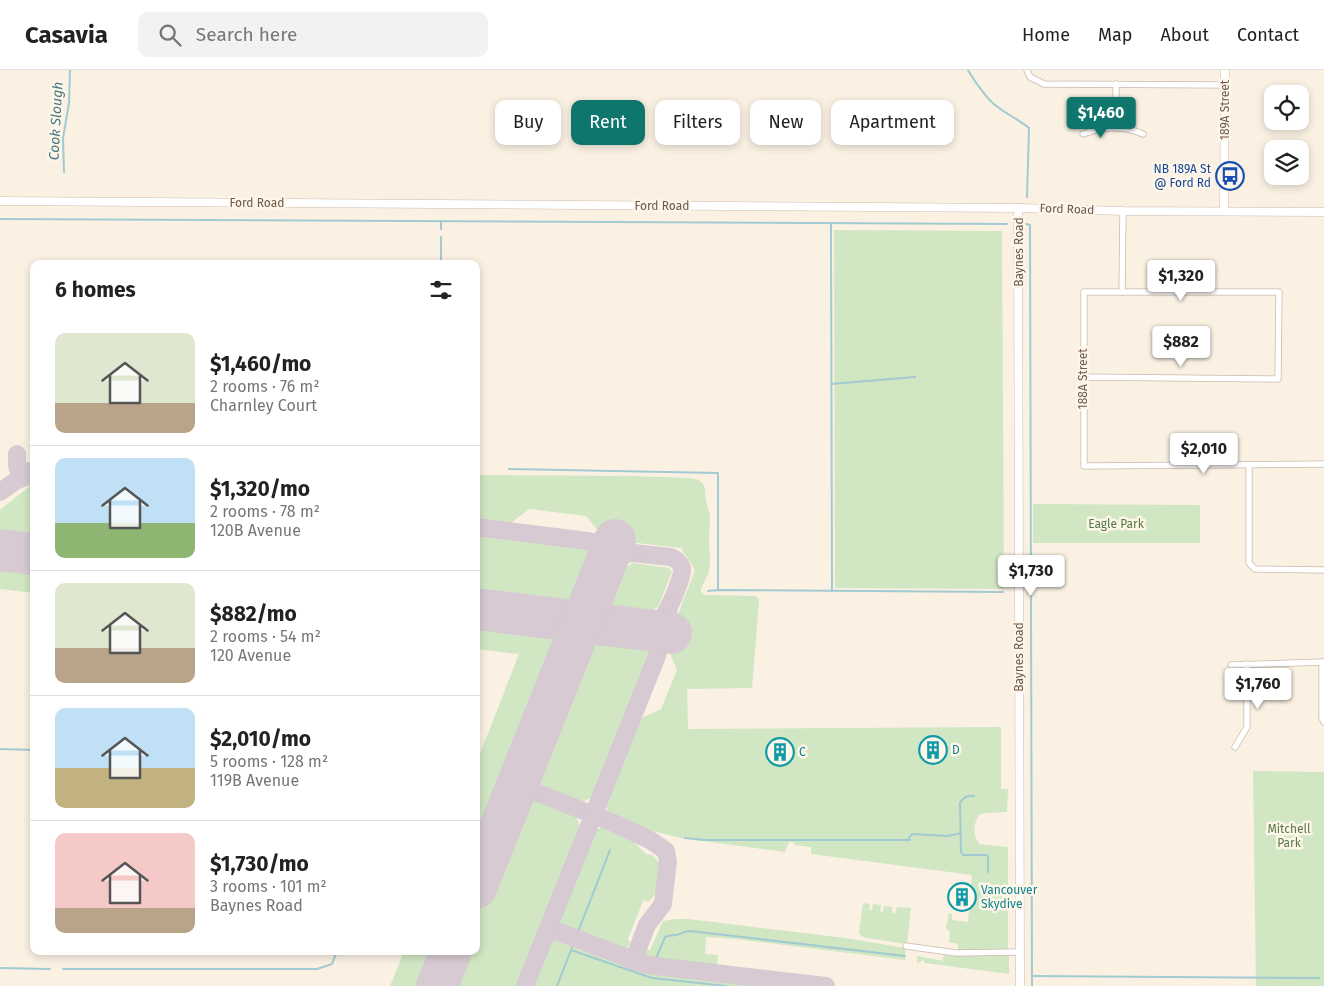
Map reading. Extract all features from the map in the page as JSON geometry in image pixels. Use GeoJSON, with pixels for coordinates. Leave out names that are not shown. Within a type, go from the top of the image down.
{"type":"FeatureCollection","features":[{"type":"Feature","properties":{"kind":"main road","name":"189A Street"},"geometry":{"type":"LineString","coordinates":[[1224,211],[1225,70]]}},
{"type":"Feature","properties":{"kind":"main road","name":"Ford Road"},"geometry":{"type":"LineString","coordinates":[[0,201],[1324,212]]}},
{"type":"Feature","properties":{"kind":"main road","name":"Baynes Road"},"geometry":{"type":"LineString","coordinates":[[1018,208],[1020,986]]}},
{"type":"Feature","properties":{"kind":"street"},"geometry":{"type":"LineString","coordinates":[[1027,70],[1030,77],[1044,84],[1225,85]]}},
{"type":"Feature","properties":{"kind":"street"},"geometry":{"type":"LineString","coordinates":[[1116,84],[1116,128]]}},
{"type":"Feature","properties":{"kind":"street"},"geometry":{"type":"LineString","coordinates":[[1082,134],[1097,129],[1130,128],[1143,134]]}},
{"type":"Feature","properties":{"kind":"street"},"geometry":{"type":"LineString","coordinates":[[1083,377],[1278,379],[1279,292],[1122,292],[1122,211]]}},
{"type":"Feature","properties":{"kind":"street","name":"188A Street"},"geometry":{"type":"LineString","coordinates":[[1122,292],[1084,292],[1084,466],[1250,465]]}},
{"type":"Feature","properties":{"kind":"street"},"geometry":{"type":"LineString","coordinates":[[1324,464],[1250,465],[1249,563],[1255,569],[1324,570]]}},
{"type":"Feature","properties":{"kind":"street"},"geometry":{"type":"LineString","coordinates":[[1231,665],[1323,662],[1322,718],[1324,722]]}},
{"type":"Feature","properties":{"kind":"street"},"geometry":{"type":"LineString","coordinates":[[1235,746],[1247,727],[1247,664]]}},
{"type":"Feature","properties":{"kind":"street"},"geometry":{"type":"LineString","coordinates":[[906,946],[956,953],[1020,952]]}},
{"type":"Feature","properties":{"kind":"green space"},"geometry":{"type":"Polygon","coordinates":[[[834,230],[1002,231],[1004,589],[835,588],[834,230]]]}},
{"type":"Feature","properties":{"kind":"green space"},"geometry":{"type":"Polygon","coordinates":[[[480,475],[691,478],[699,480],[703,484],[710,516],[710,559],[709,572],[701,592],[705,595],[755,596],[759,601],[752,688],[687,689],[688,729],[1001,727],[1001,789],[1008,789],[1007,812],[979,815],[974,829],[979,844],[1008,847],[1008,950],[958,950],[958,944],[949,942],[950,931],[946,927],[949,913],[952,914],[952,920],[968,922],[972,875],[811,854],[811,847],[794,845],[794,842],[789,842],[785,852],[681,838],[617,820],[608,812],[603,803],[635,721],[661,709],[677,670],[666,644],[672,644],[675,622],[695,570],[681,548],[628,542],[607,533],[604,538],[586,516],[529,509],[507,526],[480,523],[480,475]]]}},
{"type":"Feature","properties":{"kind":"green space"},"geometry":{"type":"Polygon","coordinates":[[[30,486],[30,544],[0,540],[0,510],[30,486]]]}},
{"type":"Feature","properties":{"kind":"green space","name":"Eagle Park"},"geometry":{"type":"Polygon","coordinates":[[[1033,504],[1200,505],[1200,543],[1033,543],[1033,504]]]}},
{"type":"Feature","properties":{"kind":"green space"},"geometry":{"type":"Polygon","coordinates":[[[480,531],[586,544],[596,559],[575,611],[480,599],[480,531]]]}},
{"type":"Feature","properties":{"kind":"green space"},"geometry":{"type":"Polygon","coordinates":[[[0,561],[30,565],[30,593],[0,589],[0,561]]]}},
{"type":"Feature","properties":{"kind":"green space"},"geometry":{"type":"Polygon","coordinates":[[[633,563],[669,568],[672,572],[658,607],[638,618],[597,613],[613,575],[633,563]]]}},
{"type":"Feature","properties":{"kind":"green space"},"geometry":{"type":"Polygon","coordinates":[[[480,620],[567,631],[480,849],[480,754],[519,654],[480,649],[480,620]]]}},
{"type":"Feature","properties":{"kind":"green space"},"geometry":{"type":"Polygon","coordinates":[[[590,634],[644,641],[653,656],[597,795],[578,804],[543,789],[535,771],[590,634]]]}},
{"type":"Feature","properties":{"kind":"green space","name":"Mitchell Park"},"geometry":{"type":"Polygon","coordinates":[[[1253,771],[1324,772],[1324,986],[1256,986],[1253,771]]]}},
{"type":"Feature","properties":{"kind":"green space"},"geometry":{"type":"Polygon","coordinates":[[[539,798],[574,812],[582,831],[520,986],[449,986],[461,955],[480,955],[480,908],[521,806],[539,798]]]}},
{"type":"Feature","properties":{"kind":"green space"},"geometry":{"type":"Polygon","coordinates":[[[605,827],[613,827],[626,834],[646,854],[652,855],[659,862],[656,893],[648,902],[643,901],[628,939],[630,942],[623,953],[565,931],[556,923],[590,833],[605,827]]]}},
{"type":"Feature","properties":{"kind":"green space"},"geometry":{"type":"Polygon","coordinates":[[[863,903],[870,904],[869,910],[872,910],[873,904],[881,905],[880,911],[883,912],[884,906],[892,907],[892,913],[895,913],[897,907],[911,908],[907,944],[861,936],[859,933],[863,903]]]}},
{"type":"Feature","properties":{"kind":"green space"},"geometry":{"type":"Polygon","coordinates":[[[675,919],[845,938],[906,948],[905,960],[706,937],[705,954],[718,955],[717,970],[645,961],[645,950],[650,950],[663,921],[675,919]]]}},
{"type":"Feature","properties":{"kind":"green space"},"geometry":{"type":"Polygon","coordinates":[[[549,937],[560,937],[643,968],[723,977],[723,981],[768,986],[530,986],[549,937]]]}},
{"type":"Feature","properties":{"kind":"green space"},"geometry":{"type":"Polygon","coordinates":[[[402,955],[438,955],[426,986],[390,986],[402,955]]]}},
{"type":"Feature","properties":{"kind":"green space"},"geometry":{"type":"Polygon","coordinates":[[[946,955],[1009,956],[1009,974],[925,963],[923,960],[917,964],[917,956],[944,961],[943,957],[946,955]]]}},
{"type":"Feature","properties":{"kind":"waterway","name":"Cook Slough"},"geometry":{"type":"LineString","coordinates":[[64,172],[63,138],[69,103],[70,70]]}},
{"type":"Feature","properties":{"kind":"waterway"},"geometry":{"type":"LineString","coordinates":[[968,70],[980,89],[992,102],[1029,128],[1027,197]]}},
{"type":"Feature","properties":{"kind":"waterway"},"geometry":{"type":"LineString","coordinates":[[0,219],[1007,224]]}},
{"type":"Feature","properties":{"kind":"waterway"},"geometry":{"type":"LineString","coordinates":[[441,222],[441,229]]}},
{"type":"Feature","properties":{"kind":"waterway"},"geometry":{"type":"LineString","coordinates":[[831,224],[832,591]]}},
{"type":"Feature","properties":{"kind":"waterway"},"geometry":{"type":"LineString","coordinates":[[1026,224],[1030,225],[1032,986]]}},
{"type":"Feature","properties":{"kind":"waterway"},"geometry":{"type":"LineString","coordinates":[[441,237],[441,260]]}},
{"type":"Feature","properties":{"kind":"waterway"},"geometry":{"type":"LineString","coordinates":[[831,384],[915,377]]}},
{"type":"Feature","properties":{"kind":"waterway"},"geometry":{"type":"LineString","coordinates":[[509,469],[718,473],[718,590]]}},
{"type":"Feature","properties":{"kind":"waterway"},"geometry":{"type":"LineString","coordinates":[[708,591],[1003,592]]}},
{"type":"Feature","properties":{"kind":"waterway"},"geometry":{"type":"LineString","coordinates":[[0,749],[30,750]]}},
{"type":"Feature","properties":{"kind":"waterway"},"geometry":{"type":"LineString","coordinates":[[974,796],[966,797],[960,803],[961,852],[963,855],[987,855],[988,872]]}},
{"type":"Feature","properties":{"kind":"waterway"},"geometry":{"type":"LineString","coordinates":[[908,840],[912,834],[948,836],[961,833]]}},
{"type":"Feature","properties":{"kind":"waterway"},"geometry":{"type":"LineString","coordinates":[[685,838],[704,840],[910,840]]}},
{"type":"Feature","properties":{"kind":"waterway"},"geometry":{"type":"LineString","coordinates":[[578,932],[610,850]]}},
{"type":"Feature","properties":{"kind":"waterway"},"geometry":{"type":"LineString","coordinates":[[655,961],[665,937],[686,931],[905,956]]}},
{"type":"Feature","properties":{"kind":"waterway"},"geometry":{"type":"LineString","coordinates":[[557,986],[573,945]]}},
{"type":"Feature","properties":{"kind":"waterway"},"geometry":{"type":"LineString","coordinates":[[571,950],[652,978],[726,986]]}},
{"type":"Feature","properties":{"kind":"waterway"},"geometry":{"type":"LineString","coordinates":[[63,969],[317,969],[332,964],[335,955]]}},
{"type":"Feature","properties":{"kind":"waterway"},"geometry":{"type":"LineString","coordinates":[[0,968],[50,969]]}},
{"type":"Feature","properties":{"kind":"waterway"},"geometry":{"type":"LineString","coordinates":[[1032,976],[1319,978]]}},
{"type":"Feature","properties":{"kind":"taxiway"},"geometry":{"type":"LineString","coordinates":[[17,454],[18,469],[30,472]]}},
{"type":"Feature","properties":{"kind":"taxiway"},"geometry":{"type":"LineString","coordinates":[[0,492],[17,480],[30,475]]}},
{"type":"Feature","properties":{"kind":"taxiway"},"geometry":{"type":"LineString","coordinates":[[480,528],[588,541],[633,553],[675,559],[679,562],[682,572],[678,586],[664,616],[655,623],[645,627],[634,628]]}},
{"type":"Feature","properties":{"kind":"taxiway"},"geometry":{"type":"LineString","coordinates":[[603,571],[616,557],[635,553]]}},
{"type":"Feature","properties":{"kind":"taxiway"},"geometry":{"type":"LineString","coordinates":[[525,986],[657,656],[669,607]]}},
{"type":"Feature","properties":{"kind":"taxiway"},"geometry":{"type":"LineString","coordinates":[[518,785],[616,824],[650,840],[666,851],[668,861],[663,904],[647,925],[633,961]]}},
{"type":"Feature","properties":{"kind":"taxiway"},"geometry":{"type":"LineString","coordinates":[[545,936],[550,931],[556,931],[647,965],[826,986]]}},
{"type":"Feature","properties":{"kind":"runway"},"geometry":{"type":"LineString","coordinates":[[480,878],[615,540]]}},
{"type":"Feature","properties":{"kind":"runway"},"geometry":{"type":"LineString","coordinates":[[0,550],[30,554]]}},
{"type":"Feature","properties":{"kind":"runway"},"geometry":{"type":"LineString","coordinates":[[480,609],[671,633]]}},
{"type":"Feature","properties":{"kind":"runway"},"geometry":{"type":"LineString","coordinates":[[437,986],[449,955]]}},
{"type":"Feature","properties":{"kind":"place","name":"NB 189A St @ Ford Rd"},"geometry":{"type":"Point","coordinates":[1230,176]}},
{"type":"Feature","properties":{"kind":"place","name":"D"},"geometry":{"type":"Point","coordinates":[933,750]}},
{"type":"Feature","properties":{"kind":"place","name":"C"},"geometry":{"type":"Point","coordinates":[780,752]}},
{"type":"Feature","properties":{"kind":"place","name":"Vancouver Skydive"},"geometry":{"type":"Point","coordinates":[962,897]}}]}
